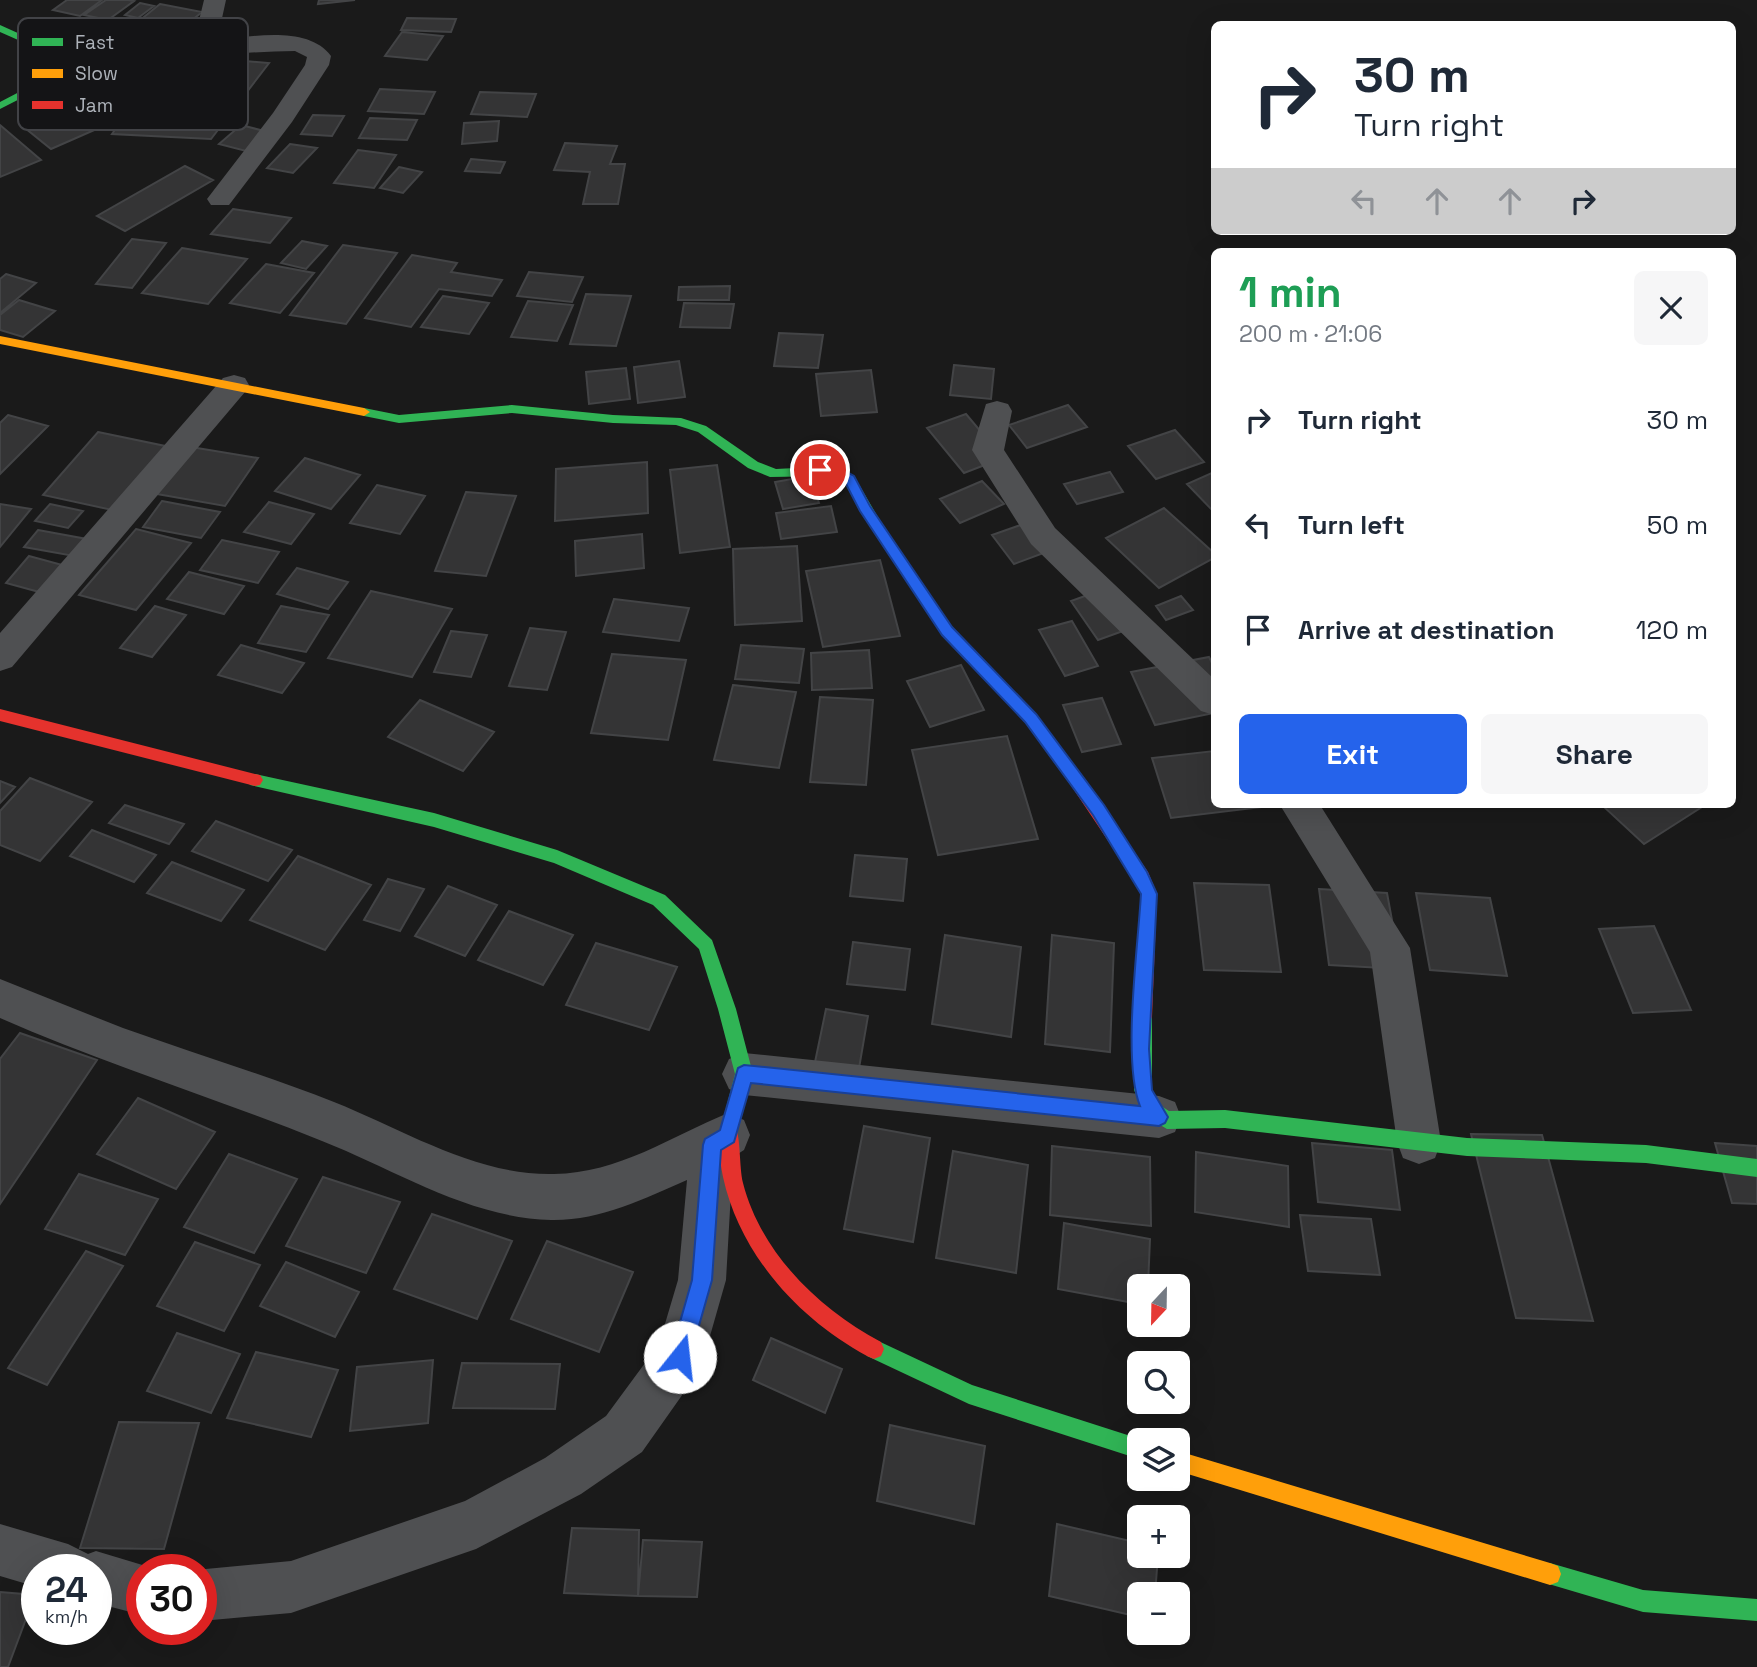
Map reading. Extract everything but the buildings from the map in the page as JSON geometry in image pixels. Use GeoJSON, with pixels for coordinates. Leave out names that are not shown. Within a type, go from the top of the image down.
{"type":"FeatureCollection","features":[{"type":"Feature","properties":{"kind":"street"},"geometry":{"type":"LineString","coordinates":[[211,18],[215,0]]}},
{"type":"Feature","properties":{"kind":"street"},"geometry":{"type":"LineString","coordinates":[[0,27],[18,36]]}},
{"type":"Feature","properties":{"kind":"street"},"geometry":{"type":"LineString","coordinates":[[220,200],[283,117],[317,65],[319,56],[312,49],[297,44],[248,47]]}},
{"type":"Feature","properties":{"kind":"street"},"geometry":{"type":"LineString","coordinates":[[0,106],[18,97]]}},
{"type":"Feature","properties":{"kind":"street"},"geometry":{"type":"LineString","coordinates":[[0,340],[398,419],[512,409],[555,411],[613,419],[677,421],[702,429],[753,465],[775,474],[820,470],[833,471],[849,479],[865,508],[947,631],[1031,718],[1098,810],[1142,877],[1149,894],[1141,1049],[1143,1090],[1151,1110],[1159,1117]]}},
{"type":"Feature","properties":{"kind":"street"},"geometry":{"type":"LineString","coordinates":[[0,657],[234,385]]}},
{"type":"Feature","properties":{"kind":"street"},"geometry":{"type":"LineString","coordinates":[[996,411],[988,450],[1043,536],[1211,698]]}},
{"type":"Feature","properties":{"kind":"street"},"geometry":{"type":"LineString","coordinates":[[0,715],[435,820],[556,857],[659,900],[705,945],[744,1074],[720,1140],[702,1280],[680,1357],[624,1434],[564,1476],[476,1523],[292,1587],[217,1593]]}},
{"type":"Feature","properties":{"kind":"street"},"geometry":{"type":"LineString","coordinates":[[1301,808],[1390,948],[1419,1142]]}},
{"type":"Feature","properties":{"kind":"street"},"geometry":{"type":"LineString","coordinates":[[0,998],[68,1028],[240,1088],[482,1185],[551,1197],[592,1194],[638,1181],[720,1140]]}},
{"type":"Feature","properties":{"kind":"street"},"geometry":{"type":"LineString","coordinates":[[744,1074],[1159,1117],[1167,1120],[1225,1119],[1467,1147],[1646,1154],[1757,1168]]}},
{"type":"Feature","properties":{"kind":"street"},"geometry":{"type":"LineString","coordinates":[[720,1140],[737,1200],[774,1266],[853,1339],[969,1394],[1127,1445]]}},
{"type":"Feature","properties":{"kind":"street"},"geometry":{"type":"LineString","coordinates":[[1190,1465],[1384,1527],[1643,1601],[1757,1610]]}},
{"type":"Feature","properties":{"kind":"street"},"geometry":{"type":"LineString","coordinates":[[0,1550],[21,1556]]}},
{"type":"Feature","properties":{"kind":"traffic: fast"},"geometry":{"type":"LineString","coordinates":[[0,28],[18,36]]}},
{"type":"Feature","properties":{"kind":"traffic: fast"},"geometry":{"type":"LineString","coordinates":[[0,106],[18,97]]}},
{"type":"Feature","properties":{"kind":"traffic: fast"},"geometry":{"type":"LineString","coordinates":[[364,412],[399,419],[512,409],[613,419],[677,421],[702,429],[753,465],[775,474],[833,471],[849,479],[872,519]]}},
{"type":"Feature","properties":{"kind":"traffic: fast"},"geometry":{"type":"LineString","coordinates":[[255,780],[434,820],[557,857],[659,900],[706,945],[727,1009],[744,1074],[729,1131]]}},
{"type":"Feature","properties":{"kind":"traffic: fast"},"geometry":{"type":"LineString","coordinates":[[1143,1017],[1143,1090],[1151,1110],[1167,1120],[1225,1119],[1467,1147],[1646,1154],[1757,1168]]}},
{"type":"Feature","properties":{"kind":"traffic: fast"},"geometry":{"type":"LineString","coordinates":[[874,1349],[969,1394],[1127,1445]]}},
{"type":"Feature","properties":{"kind":"traffic: fast"},"geometry":{"type":"LineString","coordinates":[[1550,1574],[1643,1601],[1757,1610]]}},
{"type":"Feature","properties":{"kind":"traffic: slow"},"geometry":{"type":"LineString","coordinates":[[0,340],[364,412]]}},
{"type":"Feature","properties":{"kind":"traffic: slow"},"geometry":{"type":"LineString","coordinates":[[872,519],[947,631],[1031,718],[1075,779]]}},
{"type":"Feature","properties":{"kind":"traffic: slow"},"geometry":{"type":"LineString","coordinates":[[1190,1465],[1550,1574]]}},
{"type":"Feature","properties":{"kind":"traffic: jam"},"geometry":{"type":"LineString","coordinates":[[0,715],[255,780]]}},
{"type":"Feature","properties":{"kind":"traffic: jam"},"geometry":{"type":"LineString","coordinates":[[1075,779],[1142,877],[1149,894],[1143,1017]]}},
{"type":"Feature","properties":{"kind":"traffic: jam"},"geometry":{"type":"LineString","coordinates":[[729,1131],[728,1147],[734,1184],[747,1221],[765,1254],[808,1301],[849,1334],[874,1349]]}},
{"type":"Feature","properties":{"kind":"route"},"geometry":{"type":"LineString","coordinates":[[680,1357],[702,1280],[712,1145],[728,1135],[744,1074],[1159,1117],[1151,1110],[1143,1090],[1141,1049],[1149,894],[1142,877],[1098,810],[1031,718],[947,631],[865,508],[849,479],[833,471],[820,470]]}}]}
